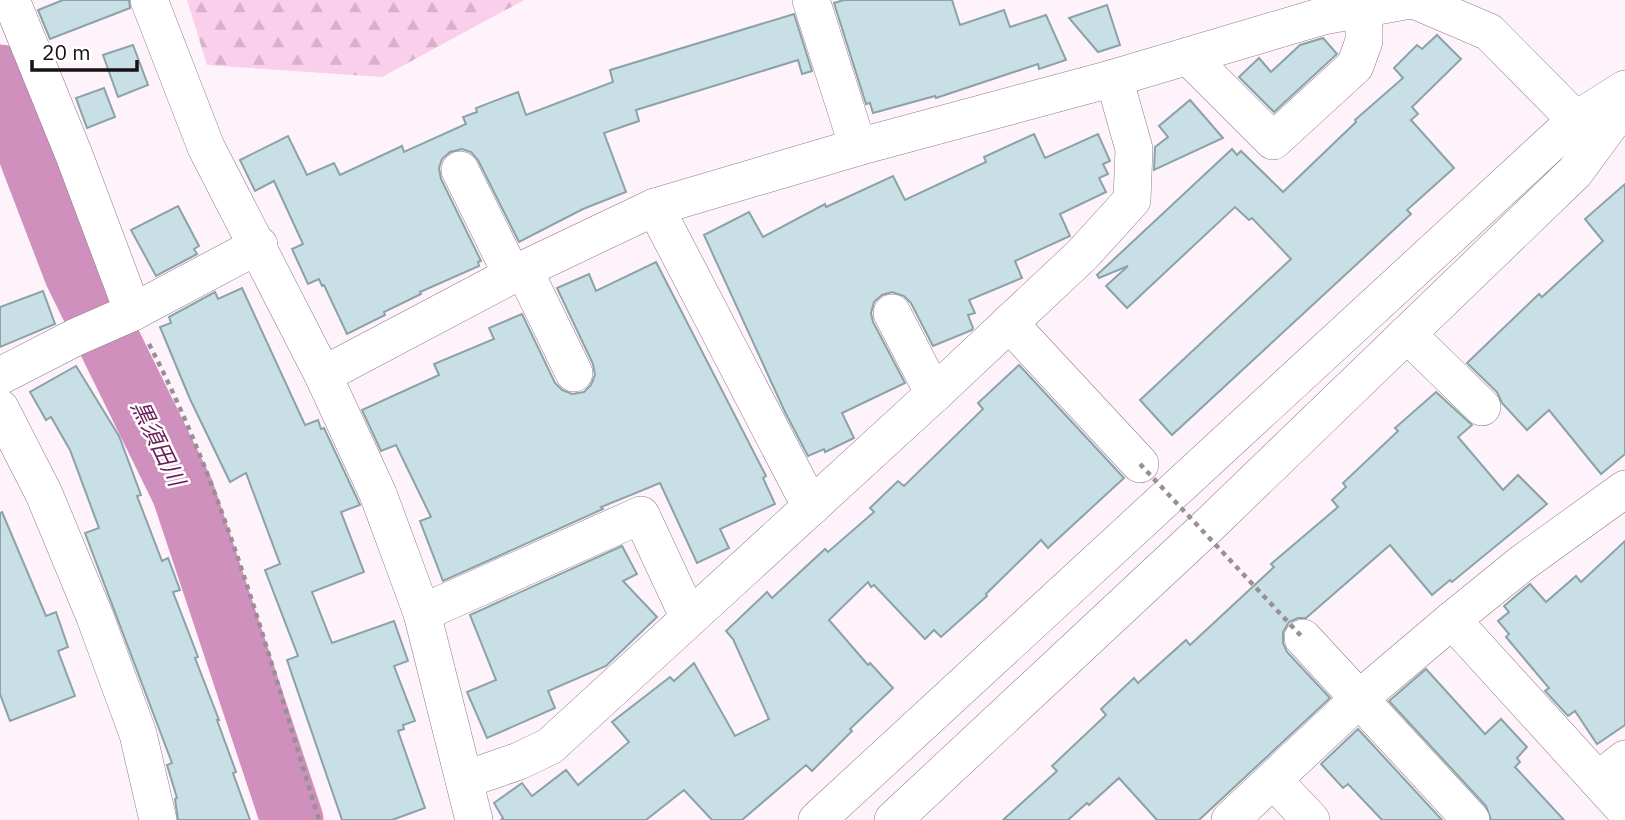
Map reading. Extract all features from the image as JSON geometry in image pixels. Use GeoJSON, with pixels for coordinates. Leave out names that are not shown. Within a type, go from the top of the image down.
{"type":"FeatureCollection","features":[{"type":"Feature","properties":{"kind":"street"},"geometry":{"type":"LineString","coordinates":[[11,0],[74,155],[133,312]]}},
{"type":"Feature","properties":{"kind":"street"},"geometry":{"type":"LineString","coordinates":[[149,0],[206,147],[259,245],[378,494],[422,613],[474,820]]}},
{"type":"Feature","properties":{"kind":"street"},"geometry":{"type":"LineString","coordinates":[[811,0],[858,146]]}},
{"type":"Feature","properties":{"kind":"street"},"geometry":{"type":"LineString","coordinates":[[323,375],[518,272],[655,207],[858,146],[1114,78],[1323,16],[1412,0],[1489,32],[1576,120]]}},
{"type":"Feature","properties":{"kind":"street"},"geometry":{"type":"LineString","coordinates":[[1188,56],[1273,141],[1355,66],[1364,41],[1364,9]]}},
{"type":"Feature","properties":{"kind":"street"},"geometry":{"type":"LineString","coordinates":[[464,780],[519,761],[550,746],[1082,255],[1132,200],[1134,149],[1114,78]]}},
{"type":"Feature","properties":{"kind":"street"},"geometry":{"type":"LineString","coordinates":[[817,820],[1576,120],[1625,89]]}},
{"type":"Feature","properties":{"kind":"street"},"geometry":{"type":"LineString","coordinates":[[893,820],[1208,526],[1575,172],[1625,104]]}},
{"type":"Feature","properties":{"kind":"street"},"geometry":{"type":"LineString","coordinates":[[460,170],[574,373]]}},
{"type":"Feature","properties":{"kind":"street"},"geometry":{"type":"LineString","coordinates":[[655,207],[811,506]]}},
{"type":"Feature","properties":{"kind":"street"},"geometry":{"type":"LineString","coordinates":[[0,376],[76,337],[133,312],[259,245]]}},
{"type":"Feature","properties":{"kind":"street"},"geometry":{"type":"LineString","coordinates":[[892,313],[934,394]]}},
{"type":"Feature","properties":{"kind":"street"},"geometry":{"type":"LineString","coordinates":[[1009,323],[1140,464]]}},
{"type":"Feature","properties":{"kind":"street"},"geometry":{"type":"LineString","coordinates":[[1407,334],[1482,407]]}},
{"type":"Feature","properties":{"kind":"street"},"geometry":{"type":"LineString","coordinates":[[0,408],[44,494],[95,617],[138,734],[158,820]]}},
{"type":"Feature","properties":{"kind":"street"},"geometry":{"type":"LineString","coordinates":[[1230,820],[1360,698],[1452,620],[1521,564],[1625,489]]}},
{"type":"Feature","properties":{"kind":"street"},"geometry":{"type":"LineString","coordinates":[[422,613],[641,515],[689,618]]}},
{"type":"Feature","properties":{"kind":"street"},"geometry":{"type":"LineString","coordinates":[[1452,620],[1612,769],[1625,810]]}},
{"type":"Feature","properties":{"kind":"street"},"geometry":{"type":"LineString","coordinates":[[1303,638],[1471,820]]}},
{"type":"Feature","properties":{"kind":"street"},"geometry":{"type":"LineString","coordinates":[[1273,780],[1311,820]]}},
{"type":"Feature","properties":{"kind":"path"},"geometry":{"type":"LineString","coordinates":[[133,312],[179,401],[228,527],[319,820]]}},
{"type":"Feature","properties":{"kind":"path"},"geometry":{"type":"LineString","coordinates":[[1140,464],[1303,638]]}},
{"type":"Feature","properties":{"kind":"green space"},"geometry":{"type":"Polygon","coordinates":[[[187,0],[524,0],[382,77],[207,65],[187,0]]]}},
{"type":"Feature","properties":{"kind":"building"},"geometry":{"type":"Polygon","coordinates":[[[63,0],[129,0],[130,8],[50,39],[38,10],[63,0]]]}},
{"type":"Feature","properties":{"kind":"building"},"geometry":{"type":"Polygon","coordinates":[[[844,0],[952,0],[960,25],[1004,10],[1010,27],[1046,15],[1066,60],[1039,69],[1038,64],[936,98],[935,96],[873,113],[870,103],[866,104],[834,3],[844,0]]]}},
{"type":"Feature","properties":{"kind":"building"},"geometry":{"type":"Polygon","coordinates":[[[1107,5],[1120,45],[1098,52],[1069,18],[1107,5]]]}},
{"type":"Feature","properties":{"kind":"building"},"geometry":{"type":"Polygon","coordinates":[[[794,14],[812,71],[802,74],[798,60],[636,110],[639,121],[604,133],[626,192],[583,209],[519,242],[478,160],[471,152],[462,149],[450,152],[442,159],[439,168],[441,179],[481,261],[478,262],[479,266],[420,292],[421,294],[384,312],[385,315],[347,334],[324,285],[322,286],[319,279],[308,284],[292,249],[303,244],[274,181],[255,191],[240,160],[288,136],[307,175],[334,163],[340,175],[402,146],[404,152],[466,124],[463,117],[477,112],[476,108],[518,92],[526,115],[613,82],[610,70],[794,14]]]}},
{"type":"Feature","properties":{"kind":"building"},"geometry":{"type":"Polygon","coordinates":[[[1437,35],[1461,59],[1412,107],[1418,114],[1411,120],[1454,168],[1407,210],[1411,214],[1172,435],[1140,400],[1291,259],[1252,218],[1249,220],[1235,207],[1127,308],[1106,286],[1128,266],[1099,278],[1097,275],[1232,149],[1237,155],[1241,151],[1283,192],[1356,122],[1355,120],[1403,78],[1394,68],[1417,45],[1422,49],[1437,35]]]}},
{"type":"Feature","properties":{"kind":"building"},"geometry":{"type":"Polygon","coordinates":[[[1323,38],[1337,54],[1274,112],[1239,77],[1259,58],[1271,72],[1300,45],[1323,38]]]}},
{"type":"Feature","properties":{"kind":"building"},"geometry":{"type":"Polygon","coordinates":[[[133,45],[148,85],[118,97],[103,55],[133,45]]]}},
{"type":"Feature","properties":{"kind":"building"},"geometry":{"type":"Polygon","coordinates":[[[104,88],[115,117],[87,128],[76,98],[104,88]]]}},
{"type":"Feature","properties":{"kind":"building"},"geometry":{"type":"Polygon","coordinates":[[[1190,100],[1223,138],[1154,170],[1155,147],[1168,137],[1159,126],[1190,100]]]}},
{"type":"Feature","properties":{"kind":"building"},"geometry":{"type":"Polygon","coordinates":[[[1034,134],[1045,158],[1098,134],[1110,161],[1103,164],[1108,174],[1099,178],[1106,192],[1060,214],[1070,236],[1015,261],[1022,278],[969,300],[975,313],[968,315],[972,330],[933,346],[911,303],[904,296],[892,292],[882,295],[874,302],[871,313],[873,322],[905,383],[842,413],[854,438],[825,452],[824,449],[808,456],[704,235],[749,212],[763,237],[825,204],[826,207],[893,176],[905,200],[986,162],[984,157],[1034,134]]]}},
{"type":"Feature","properties":{"kind":"building"},"geometry":{"type":"Polygon","coordinates":[[[1625,184],[1625,454],[1601,474],[1549,410],[1527,430],[1502,403],[1497,392],[1467,363],[1539,294],[1542,297],[1603,241],[1585,219],[1625,184]]]}},
{"type":"Feature","properties":{"kind":"building"},"geometry":{"type":"Polygon","coordinates":[[[178,206],[199,246],[194,249],[197,254],[156,276],[131,230],[178,206]]]}},
{"type":"Feature","properties":{"kind":"building"},"geometry":{"type":"Polygon","coordinates":[[[656,262],[766,476],[763,478],[775,504],[720,529],[729,548],[697,563],[660,483],[601,507],[603,509],[443,581],[420,521],[431,517],[396,445],[381,451],[362,410],[439,375],[434,364],[494,339],[489,328],[522,314],[555,383],[572,394],[584,392],[595,375],[593,364],[557,288],[589,274],[596,291],[656,262]]]}},
{"type":"Feature","properties":{"kind":"building"},"geometry":{"type":"Polygon","coordinates":[[[242,288],[305,425],[318,420],[321,429],[324,428],[360,505],[341,512],[364,572],[312,592],[332,643],[394,621],[408,661],[394,666],[415,721],[403,725],[404,729],[398,731],[425,808],[392,820],[342,820],[287,660],[298,656],[265,570],[280,564],[246,473],[230,482],[190,399],[160,327],[171,323],[169,317],[215,292],[218,299],[242,288]]]}},
{"type":"Feature","properties":{"kind":"building"},"geometry":{"type":"Polygon","coordinates":[[[43,291],[55,324],[0,347],[0,307],[43,291]]]}},
{"type":"Feature","properties":{"kind":"building"},"geometry":{"type":"Polygon","coordinates":[[[1019,365],[1124,478],[1048,548],[1041,540],[986,594],[987,596],[941,637],[934,630],[925,639],[874,585],[871,587],[868,582],[829,620],[868,665],[870,663],[893,688],[850,729],[852,731],[812,771],[806,765],[742,820],[712,820],[684,790],[646,820],[501,820],[503,818],[494,803],[522,783],[532,796],[566,770],[578,785],[629,742],[612,722],[670,677],[674,681],[694,663],[735,736],[769,719],[733,639],[726,631],[767,592],[772,598],[825,549],[828,552],[874,512],[870,508],[898,481],[904,486],[983,409],[978,403],[1019,365]]]}},
{"type":"Feature","properties":{"kind":"building"},"geometry":{"type":"Polygon","coordinates":[[[76,366],[119,436],[141,495],[137,496],[162,561],[168,558],[180,590],[173,592],[198,657],[195,658],[219,720],[236,772],[233,773],[250,820],[178,820],[177,798],[167,765],[172,763],[85,533],[99,528],[70,450],[51,417],[46,420],[30,392],[76,366]]]}},
{"type":"Feature","properties":{"kind":"building"},"geometry":{"type":"Polygon","coordinates":[[[1436,392],[1472,425],[1458,437],[1503,490],[1518,475],[1547,504],[1452,582],[1450,580],[1432,595],[1390,545],[1306,618],[1289,622],[1283,632],[1283,643],[1287,652],[1330,698],[1199,820],[1157,820],[1119,778],[1068,820],[1003,820],[1057,771],[1052,766],[1106,715],[1101,709],[1134,678],[1138,683],[1186,640],[1190,645],[1274,567],[1271,564],[1338,507],[1332,500],[1346,487],[1343,483],[1398,431],[1395,428],[1436,392]]]}},
{"type":"Feature","properties":{"kind":"building"},"geometry":{"type":"Polygon","coordinates":[[[2,512],[46,616],[56,612],[68,647],[58,651],[75,696],[10,721],[0,694],[2,512]]]}},
{"type":"Feature","properties":{"kind":"building"},"geometry":{"type":"Polygon","coordinates":[[[1625,541],[1625,725],[1597,744],[1575,711],[1568,716],[1545,691],[1549,688],[1506,637],[1509,634],[1498,621],[1509,612],[1504,606],[1530,584],[1546,602],[1576,576],[1581,582],[1625,541]]]}},
{"type":"Feature","properties":{"kind":"building"},"geometry":{"type":"Polygon","coordinates":[[[622,546],[637,574],[623,581],[657,617],[606,666],[548,691],[555,708],[487,738],[467,692],[496,680],[470,615],[622,546]]]}},
{"type":"Feature","properties":{"kind":"building"},"geometry":{"type":"Polygon","coordinates":[[[1426,669],[1485,734],[1501,719],[1527,747],[1517,758],[1520,762],[1515,767],[1564,820],[1491,820],[1486,806],[1389,701],[1426,669]]]}},
{"type":"Feature","properties":{"kind":"building"},"geometry":{"type":"Polygon","coordinates":[[[1358,729],[1442,820],[1382,820],[1348,784],[1343,788],[1321,764],[1358,729]]]}},
{"type":"Feature","properties":{"kind":"waterway","name":"黒須田川"},"geometry":{"type":"LineString","coordinates":[[0,76],[75,272],[183,492],[292,820]]}}]}
